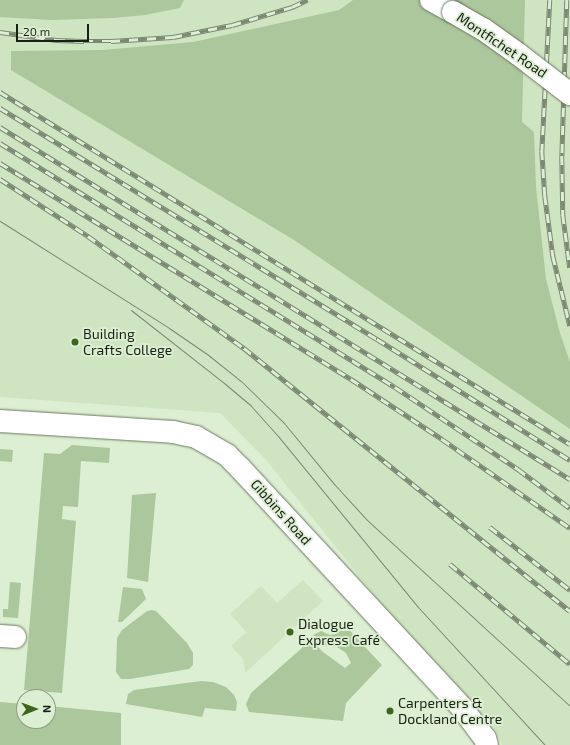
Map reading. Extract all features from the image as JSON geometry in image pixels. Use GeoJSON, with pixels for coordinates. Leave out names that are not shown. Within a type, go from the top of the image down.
{"type":"FeatureCollection","features":[{"type":"Feature","properties":{"kind":"street","name":"Montfichet Road"},"geometry":{"type":"LineString","coordinates":[[431,0],[483,29],[570,94]]}},
{"type":"Feature","properties":{"kind":"street","name":"Gibbins Road"},"geometry":{"type":"LineString","coordinates":[[0,421],[173,432],[196,437],[227,455],[241,468],[462,708],[485,738],[488,745]]}},
{"type":"Feature","properties":{"kind":"shaded area"},"geometry":{"type":"Polygon","coordinates":[[[0,0],[184,0],[180,8],[145,15],[113,18],[51,20],[0,17],[0,0]]]}},
{"type":"Feature","properties":{"kind":"shaded area"},"geometry":{"type":"Polygon","coordinates":[[[184,0],[570,0],[570,745],[502,745],[495,729],[379,601],[266,460],[220,413],[0,397],[0,17],[180,8],[184,0]]]}},
{"type":"Feature","properties":{"kind":"shaded area"},"geometry":{"type":"Polygon","coordinates":[[[353,0],[525,0],[522,122],[534,132],[536,187],[546,279],[560,333],[570,362],[570,429],[294,240],[11,70],[11,51],[102,50],[193,42],[339,10],[353,0]]]}},
{"type":"Feature","properties":{"kind":"shaded area"},"geometry":{"type":"Polygon","coordinates":[[[72,445],[110,448],[109,463],[81,461],[78,507],[63,506],[62,519],[76,521],[62,693],[56,693],[56,689],[24,689],[44,453],[60,454],[72,445]]]}},
{"type":"Feature","properties":{"kind":"shaded area"},"geometry":{"type":"Polygon","coordinates":[[[0,449],[13,450],[12,462],[0,461],[0,449]]]}},
{"type":"Feature","properties":{"kind":"shaded area"},"geometry":{"type":"Polygon","coordinates":[[[156,493],[148,582],[127,578],[132,495],[156,493]]]}},
{"type":"Feature","properties":{"kind":"shaded area"},"geometry":{"type":"Polygon","coordinates":[[[303,580],[323,601],[245,673],[243,659],[231,646],[246,632],[230,614],[261,586],[277,603],[303,580]]]}},
{"type":"Feature","properties":{"kind":"shaded area"},"geometry":{"type":"Polygon","coordinates":[[[10,582],[21,583],[18,618],[3,617],[3,609],[8,609],[10,582]]]}},
{"type":"Feature","properties":{"kind":"shaded area"},"geometry":{"type":"Polygon","coordinates":[[[123,587],[142,589],[146,599],[122,622],[118,622],[123,587]]]}},
{"type":"Feature","properties":{"kind":"shaded area"},"geometry":{"type":"Polygon","coordinates":[[[147,611],[156,611],[187,643],[193,653],[193,665],[189,669],[130,679],[121,679],[116,672],[117,638],[122,630],[147,611]]]}},
{"type":"Feature","properties":{"kind":"shaded area"},"geometry":{"type":"Polygon","coordinates":[[[321,631],[330,635],[336,634],[340,631],[350,631],[382,665],[346,703],[343,721],[249,712],[246,704],[251,693],[311,640],[323,652],[345,668],[351,663],[346,653],[337,647],[325,645],[313,635],[321,631]]]}},
{"type":"Feature","properties":{"kind":"shaded area"},"geometry":{"type":"Polygon","coordinates":[[[201,681],[213,682],[226,687],[234,695],[237,702],[236,711],[205,708],[202,717],[126,704],[128,694],[134,690],[201,681]]]}},
{"type":"Feature","properties":{"kind":"shaded area"},"geometry":{"type":"Polygon","coordinates":[[[0,702],[16,703],[16,729],[56,729],[56,707],[121,713],[121,745],[0,745],[0,702]]]}},
{"type":"Feature","properties":{"kind":"tram line"},"geometry":{"type":"LineString","coordinates":[[0,221],[169,328],[207,354],[241,381],[284,423],[335,485],[367,520],[570,706]]}},
{"type":"Feature","properties":{"kind":"tram line"},"geometry":{"type":"LineString","coordinates":[[131,310],[251,406],[278,436],[418,607],[545,745]]}},
{"type":"Feature","properties":{"kind":"railway"},"geometry":{"type":"LineString","coordinates":[[0,32],[56,40],[84,41],[111,41],[173,37],[232,25],[292,7],[307,0]]}},
{"type":"Feature","properties":{"kind":"railway"},"geometry":{"type":"LineString","coordinates":[[550,0],[542,151],[545,196],[553,256],[570,326]]}},
{"type":"Feature","properties":{"kind":"railway"},"geometry":{"type":"LineString","coordinates":[[567,0],[562,156],[563,215],[570,268]]}},
{"type":"Feature","properties":{"kind":"railway"},"geometry":{"type":"LineString","coordinates":[[0,92],[570,444]]}},
{"type":"Feature","properties":{"kind":"railway"},"geometry":{"type":"LineString","coordinates":[[0,108],[377,339],[570,460]]}},
{"type":"Feature","properties":{"kind":"railway"},"geometry":{"type":"LineString","coordinates":[[0,127],[570,479]]}},
{"type":"Feature","properties":{"kind":"railway"},"geometry":{"type":"LineString","coordinates":[[0,143],[395,387],[518,469],[570,508]]}},
{"type":"Feature","properties":{"kind":"railway"},"geometry":{"type":"LineString","coordinates":[[0,163],[351,379],[442,439],[570,528]]}},
{"type":"Feature","properties":{"kind":"railway"},"geometry":{"type":"LineString","coordinates":[[0,179],[88,236],[244,348],[570,611]]}},
{"type":"Feature","properties":{"kind":"railway"},"geometry":{"type":"LineString","coordinates":[[490,527],[570,590]]}},
{"type":"Feature","properties":{"kind":"railway"},"geometry":{"type":"LineString","coordinates":[[450,564],[570,664]]}},
{"type":"Feature","properties":{"kind":"place","name":"Building Crafts College"},"geometry":{"type":"Point","coordinates":[75,342]}},
{"type":"Feature","properties":{"kind":"place","name":"Dialogue Express Café"},"geometry":{"type":"Point","coordinates":[290,632]}},
{"type":"Feature","properties":{"kind":"place","name":"Carpenters & Dockland Centre"},"geometry":{"type":"Point","coordinates":[390,711]}}]}
